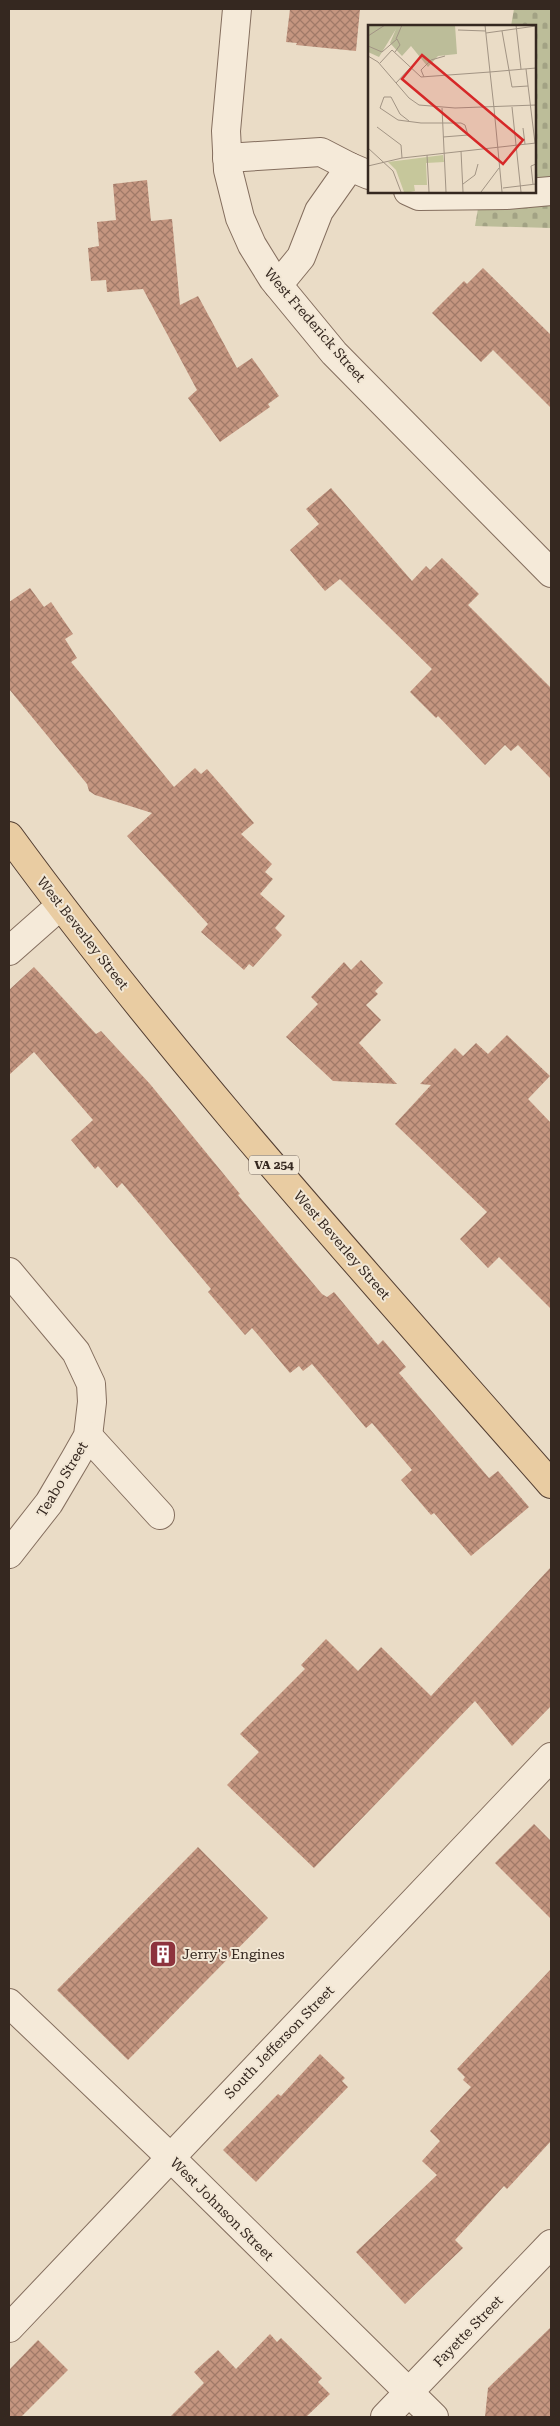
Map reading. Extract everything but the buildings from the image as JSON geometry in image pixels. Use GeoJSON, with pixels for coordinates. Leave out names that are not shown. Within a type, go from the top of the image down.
{"type":"FeatureCollection","features":[{"type":"Feature","properties":{"kind":"main road","name":"West Beverley Street"},"geometry":{"type":"LineString","coordinates":[[9,836],[60,906],[204,1084],[551,1484]]}},
{"type":"Feature","properties":{"kind":"street","name":"West Frederick Street"},"geometry":{"type":"LineString","coordinates":[[237,9],[226,131],[227,158],[240,218],[261,262],[334,352],[551,573]]}},
{"type":"Feature","properties":{"kind":"street"},"geometry":{"type":"LineString","coordinates":[[227,158],[321,152],[359,171],[319,211],[301,257],[278,285]]}},
{"type":"Feature","properties":{"kind":"street"},"geometry":{"type":"LineString","coordinates":[[410,192],[420,196],[506,196],[551,191]]}},
{"type":"Feature","properties":{"kind":"street"},"geometry":{"type":"LineString","coordinates":[[9,951],[60,906]]}},
{"type":"Feature","properties":{"kind":"street","name":"Teabo Street"},"geometry":{"type":"LineString","coordinates":[[9,1272],[63,1334],[85,1368],[91,1384],[92,1402],[88,1436],[49,1503],[9,1554]]}},
{"type":"Feature","properties":{"kind":"street"},"geometry":{"type":"LineString","coordinates":[[88,1436],[160,1515]]}},
{"type":"Feature","properties":{"kind":"street","name":"South Jefferson Street"},"geometry":{"type":"LineString","coordinates":[[9,2328],[170,2157],[546,1774]]}},
{"type":"Feature","properties":{"kind":"street","name":"West Johnson Street"},"geometry":{"type":"LineString","coordinates":[[9,2003],[170,2157],[434,2417]]}},
{"type":"Feature","properties":{"kind":"street","name":"Fayette Street"},"geometry":{"type":"LineString","coordinates":[[385,2417],[551,2244]]}},
{"type":"Feature","properties":{"kind":"green space"},"geometry":{"type":"Polygon","coordinates":[[[514,9],[551,9],[551,228],[475,226],[481,192],[535,192],[535,25],[511,25],[514,9]]]}},
{"type":"Feature","properties":{"kind":"place","name":"Jerry's Engines"},"geometry":{"type":"Point","coordinates":[163,1954]}}]}
